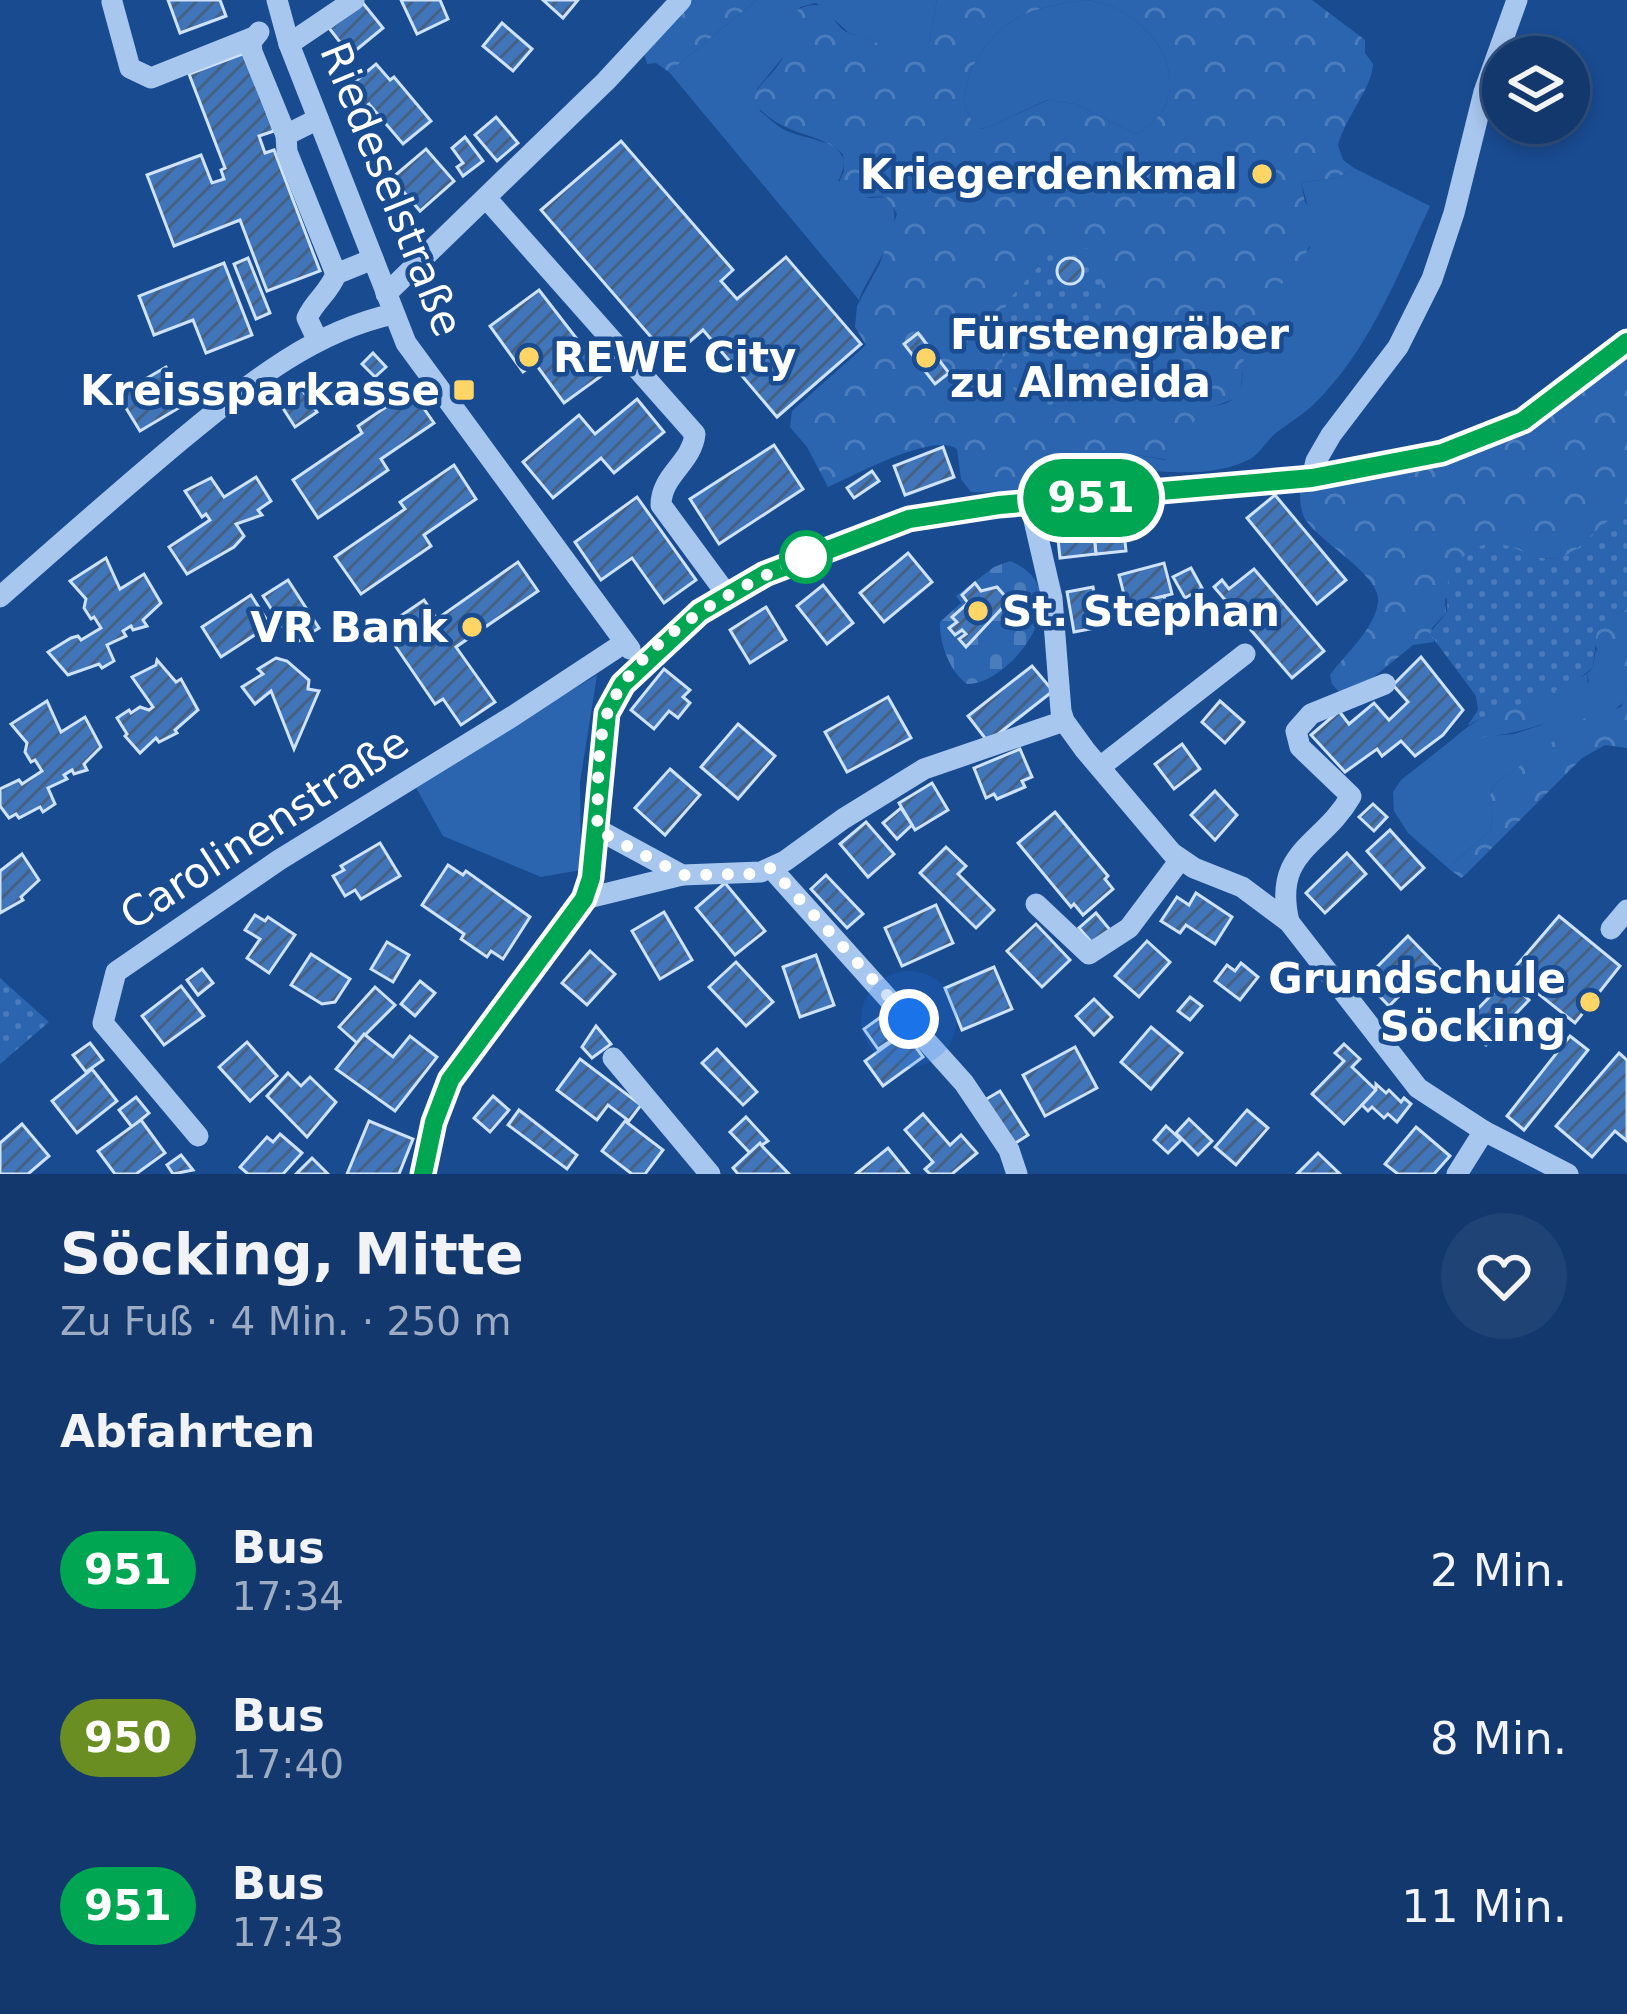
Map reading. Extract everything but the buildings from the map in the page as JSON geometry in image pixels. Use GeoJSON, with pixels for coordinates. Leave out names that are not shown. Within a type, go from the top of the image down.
{"type":"FeatureCollection","features":[{"type":"Feature","properties":{"kind":"street"},"geometry":{"type":"LineString","coordinates":[[290,44],[354,0]]}},
{"type":"Feature","properties":{"kind":"street"},"geometry":{"type":"LineString","coordinates":[[0,597],[241,390],[317,339],[389,304],[681,0]]}},
{"type":"Feature","properties":{"kind":"street"},"geometry":{"type":"LineString","coordinates":[[1312,478],[1331,435],[1398,347],[1432,279],[1490,71],[1517,0]]}},
{"type":"Feature","properties":{"kind":"street"},"geometry":{"type":"LineString","coordinates":[[112,2],[130,68],[151,78],[254,37],[280,10]]}},
{"type":"Feature","properties":{"kind":"street","name":"Riedeselstraße"},"geometry":{"type":"LineString","coordinates":[[280,10],[406,343],[624,643],[644,662]]}},
{"type":"Feature","properties":{"kind":"street"},"geometry":{"type":"LineString","coordinates":[[254,37],[252,52],[336,274],[330,291],[314,303],[307,318],[317,339]]}},
{"type":"Feature","properties":{"kind":"street"},"geometry":{"type":"LineString","coordinates":[[286,135],[318,119]]}},
{"type":"Feature","properties":{"kind":"street"},"geometry":{"type":"LineString","coordinates":[[487,199],[695,434],[690,452],[663,489],[661,505],[728,596]]}},
{"type":"Feature","properties":{"kind":"street"},"geometry":{"type":"LineString","coordinates":[[336,274],[373,259]]}},
{"type":"Feature","properties":{"kind":"street"},"geometry":{"type":"LineString","coordinates":[[423,1174],[434,1122],[450,1080],[584,899],[597,830],[607,713],[623,684],[700,612],[765,574],[909,519],[1030,503],[1312,478],[1442,453],[1492,436],[1554,400],[1627,342]]}},
{"type":"Feature","properties":{"kind":"street"},"geometry":{"type":"LineString","coordinates":[[1030,503],[1052,598],[1064,721],[1100,767],[1180,860],[1242,886],[1289,922],[1418,1088],[1484,1131],[1568,1174]]}},
{"type":"Feature","properties":{"kind":"street","name":"Carolinenstraße"},"geometry":{"type":"LineString","coordinates":[[198,1136],[103,1023],[116,972],[294,851],[624,643]]}},
{"type":"Feature","properties":{"kind":"street"},"geometry":{"type":"LineString","coordinates":[[1100,767],[1245,654]]}},
{"type":"Feature","properties":{"kind":"street"},"geometry":{"type":"LineString","coordinates":[[1289,922],[1286,892],[1291,863],[1352,796],[1300,747],[1296,731],[1311,714],[1385,684]]}},
{"type":"Feature","properties":{"kind":"street"},"geometry":{"type":"LineString","coordinates":[[584,899],[682,875],[751,874],[771,868],[924,769],[1064,721]]}},
{"type":"Feature","properties":{"kind":"street"},"geometry":{"type":"LineString","coordinates":[[597,830],[682,875]]}},
{"type":"Feature","properties":{"kind":"street"},"geometry":{"type":"LineString","coordinates":[[1036,904],[1089,954],[1129,928],[1180,860]]}},
{"type":"Feature","properties":{"kind":"street"},"geometry":{"type":"LineString","coordinates":[[771,868],[964,1083],[1010,1150],[1017,1174]]}},
{"type":"Feature","properties":{"kind":"street"},"geometry":{"type":"LineString","coordinates":[[1611,928],[1627,910]]}},
{"type":"Feature","properties":{"kind":"street"},"geometry":{"type":"LineString","coordinates":[[613,1058],[710,1174]]}},
{"type":"Feature","properties":{"kind":"street"},"geometry":{"type":"LineString","coordinates":[[1457,1174],[1484,1131]]}},
{"type":"Feature","properties":{"kind":"green space"},"geometry":{"type":"Polygon","coordinates":[[[688,0],[757,0],[669,72],[656,63],[647,64],[644,53],[688,0]]]}},
{"type":"Feature","properties":{"kind":"green space"},"geometry":{"type":"Polygon","coordinates":[[[757,0],[937,0],[929,42],[918,52],[900,56],[849,33],[816,3],[800,7],[783,57],[757,89],[760,111],[775,124],[838,150],[843,168],[838,181],[868,198],[886,197],[893,208],[892,234],[859,300],[669,72],[757,0]]]}},
{"type":"Feature","properties":{"kind":"green space"},"geometry":{"type":"Polygon","coordinates":[[[937,0],[1085,0],[1312,0],[1365,40],[1372,73],[1338,145],[1343,160],[1354,168],[1337,178],[1301,182],[1305,202],[1318,218],[1310,247],[1253,322],[1238,396],[1197,417],[1170,460],[1137,455],[1119,484],[971,492],[961,479],[957,449],[931,446],[828,487],[807,447],[790,427],[792,411],[866,345],[855,327],[857,306],[880,263],[897,214],[886,197],[853,199],[835,191],[844,171],[843,154],[784,127],[752,99],[782,59],[791,21],[801,8],[824,6],[845,31],[899,53],[913,52],[929,42],[937,0]],[[1085,0],[1060,4],[1006,25],[972,68],[965,102],[970,117],[981,129],[1048,100],[1075,104],[1136,134],[1158,117],[1168,97],[1170,75],[1163,54],[1132,17],[1085,0]],[[1006,303],[1007,331],[1001,355],[1056,407],[1006,303]]]}},
{"type":"Feature","properties":{"kind":"green space"},"geometry":{"type":"Polygon","coordinates":[[[1085,0],[1132,17],[1163,54],[1170,75],[1168,97],[1158,117],[1136,134],[1075,104],[1047,100],[980,129],[969,116],[966,85],[993,37],[1027,14],[1085,0]]]}},
{"type":"Feature","properties":{"kind":"green space"},"geometry":{"type":"Polygon","coordinates":[[[1354,168],[1430,206],[1381,311],[1351,360],[1314,404],[1252,458],[1209,471],[1133,469],[1137,455],[1165,460],[1198,416],[1237,394],[1243,347],[1256,315],[1310,248],[1301,182],[1337,178],[1354,168]]]}},
{"type":"Feature","properties":{"kind":"green space"},"geometry":{"type":"Polygon","coordinates":[[[1071,247],[1091,249],[1105,304],[1105,360],[1099,376],[1075,399],[1045,405],[1016,392],[1003,370],[1006,303],[1049,255],[1071,247]]]}},
{"type":"Feature","properties":{"kind":"green space"},"geometry":{"type":"Polygon","coordinates":[[[1627,356],[1627,518],[1613,521],[1573,552],[1556,558],[1478,548],[1445,600],[1446,613],[1432,628],[1434,642],[1413,645],[1369,681],[1341,694],[1330,675],[1371,623],[1377,592],[1304,517],[1300,488],[1494,447],[1538,423],[1627,356]]]}},
{"type":"Feature","properties":{"kind":"green space"},"geometry":{"type":"Polygon","coordinates":[[[1622,516],[1627,518],[1627,609],[1601,625],[1593,667],[1550,693],[1468,725],[1478,710],[1476,696],[1430,634],[1447,611],[1452,571],[1465,555],[1483,545],[1560,557],[1622,516]]]}},
{"type":"Feature","properties":{"kind":"green space"},"geometry":{"type":"Polygon","coordinates":[[[1010,561],[1031,575],[1040,593],[1040,613],[1032,634],[1003,669],[967,684],[947,656],[940,622],[961,603],[956,596],[994,567],[1010,561]]]}},
{"type":"Feature","properties":{"kind":"green space"},"geometry":{"type":"Polygon","coordinates":[[[1627,609],[1627,687],[1604,663],[1593,641],[1602,620],[1627,609]]]}},
{"type":"Feature","properties":{"kind":"green space"},"geometry":{"type":"Polygon","coordinates":[[[1596,649],[1627,687],[1626,700],[1612,712],[1593,716],[1564,734],[1495,784],[1490,795],[1492,829],[1448,868],[1408,833],[1394,811],[1393,792],[1401,780],[1453,739],[1514,734],[1571,707],[1589,681],[1596,649]]]}},
{"type":"Feature","properties":{"kind":"green space"},"geometry":{"type":"Polygon","coordinates":[[[1587,674],[1586,691],[1558,717],[1513,732],[1453,739],[1500,709],[1587,674]]]}},
{"type":"Feature","properties":{"kind":"green space"},"geometry":{"type":"Polygon","coordinates":[[[597,675],[580,782],[581,870],[541,877],[443,836],[414,784],[597,675]]]}},
{"type":"Feature","properties":{"kind":"green space"},"geometry":{"type":"Polygon","coordinates":[[[1627,692],[1627,748],[1605,745],[1582,758],[1465,875],[1461,878],[1448,868],[1492,829],[1490,795],[1495,784],[1585,718],[1621,707],[1627,692]]]}},
{"type":"Feature","properties":{"kind":"green space"},"geometry":{"type":"Polygon","coordinates":[[[0,978],[49,1022],[0,1064],[0,978]]]}},
{"type":"Feature","properties":{"kind":"bus line","name":"951"},"geometry":{"type":"LineString","coordinates":[[423,1174],[441,1096],[450,1080],[584,899],[597,830],[607,713],[634,671],[700,612],[765,574],[909,519],[999,505],[1312,478],[1442,453],[1523,421],[1627,342]]}},
{"type":"Feature","properties":{"kind":"place","name":"Kriegerdenkmal"},"geometry":{"type":"Point","coordinates":[1262,174]}},
{"type":"Feature","properties":{"kind":"place","name":"REWE City"},"geometry":{"type":"Point","coordinates":[529,357]}},
{"type":"Feature","properties":{"kind":"place","name":"Fürstengräber zu Almeida"},"geometry":{"type":"Point","coordinates":[926,358]}},
{"type":"Feature","properties":{"kind":"place","name":"Kreissparkasse"},"geometry":{"type":"Point","coordinates":[464,390]}},
{"type":"Feature","properties":{"kind":"place","name":"St. Stephan"},"geometry":{"type":"Point","coordinates":[978,611]}},
{"type":"Feature","properties":{"kind":"place","name":"VR Bank"},"geometry":{"type":"Point","coordinates":[472,627]}},
{"type":"Feature","properties":{"kind":"place","name":"Grundschule Söcking"},"geometry":{"type":"Point","coordinates":[1590,1002]}},
{"type":"Feature","properties":{"kind":"route"},"geometry":{"type":"LineString","coordinates":[[806,557],[765,574],[700,612],[623,684],[607,713],[597,830],[682,875],[751,874],[771,868],[909,1019]]}}]}
